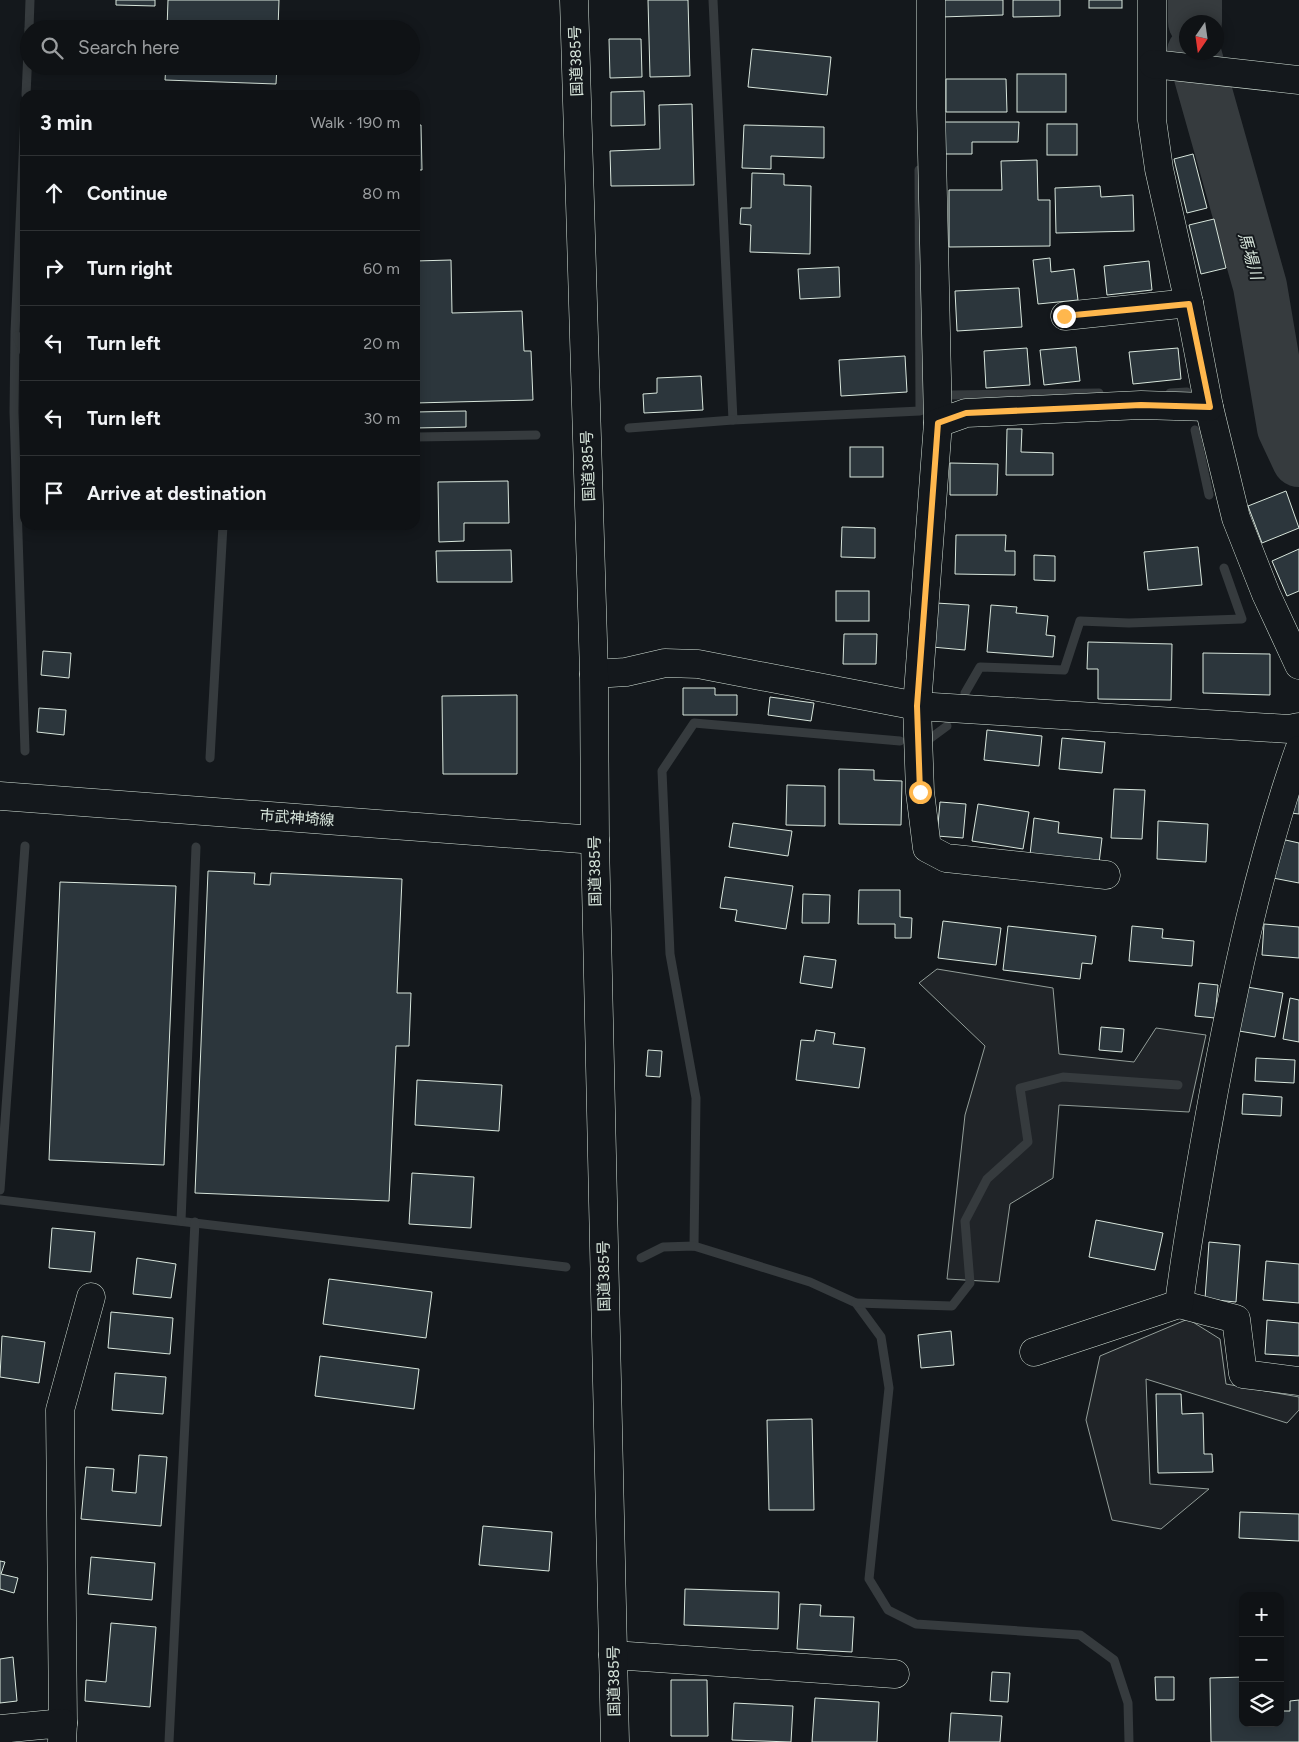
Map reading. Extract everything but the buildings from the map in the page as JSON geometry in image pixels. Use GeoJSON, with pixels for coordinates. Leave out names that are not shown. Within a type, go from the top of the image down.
{"type":"FeatureCollection","features":[{"type":"Feature","properties":{"kind":"main road","name":"国道385号"},"geometry":{"type":"LineString","coordinates":[[574,0],[594,674],[594,840],[615,1742]]}},
{"type":"Feature","properties":{"kind":"main road"},"geometry":{"type":"LineString","coordinates":[[931,0],[931,108],[938,423],[917,706],[920,792],[927,848],[946,858],[1106,875]]}},
{"type":"Feature","properties":{"kind":"main road"},"geometry":{"type":"LineString","coordinates":[[1152,0],[1152,120],[1159,170],[1210,407],[1236,518],[1266,594],[1299,665]]}},
{"type":"Feature","properties":{"kind":"main road"},"geometry":{"type":"LineString","coordinates":[[1153,64],[1237,75],[1299,80]]}},
{"type":"Feature","properties":{"kind":"main road"},"geometry":{"type":"LineString","coordinates":[[1064,316],[1189,304]]}},
{"type":"Feature","properties":{"kind":"main road"},"geometry":{"type":"LineString","coordinates":[[938,423],[966,413],[1141,405],[1210,407]]}},
{"type":"Feature","properties":{"kind":"main road"},"geometry":{"type":"LineString","coordinates":[[594,674],[626,672],[665,663],[698,664],[917,706],[1289,729],[1299,727]]}},
{"type":"Feature","properties":{"kind":"main road"},"geometry":{"type":"LineString","coordinates":[[1178,1304],[1188,1232],[1223,1044],[1253,902],[1277,812],[1299,750]]}},
{"type":"Feature","properties":{"kind":"main road","name":"市武神埼線"},"geometry":{"type":"LineString","coordinates":[[0,796],[594,840]]}},
{"type":"Feature","properties":{"kind":"main road"},"geometry":{"type":"LineString","coordinates":[[0,1730],[62,1733],[60,1410],[91,1297]]}},
{"type":"Feature","properties":{"kind":"main road"},"geometry":{"type":"LineString","coordinates":[[1034,1352],[1178,1304],[1236,1319],[1243,1374],[1299,1381]]}},
{"type":"Feature","properties":{"kind":"main road"},"geometry":{"type":"LineString","coordinates":[[613,1655],[895,1674]]}},
{"type":"Feature","properties":{"kind":"shaded area"},"geometry":{"type":"Polygon","coordinates":[[[937,969],[1053,988],[1059,1054],[1134,1062],[1156,1028],[1206,1035],[1189,1112],[1059,1105],[1053,1178],[1010,1204],[999,1282],[947,1279],[965,1115],[985,1046],[919,983],[937,969]]]}},
{"type":"Feature","properties":{"kind":"shaded area"},"geometry":{"type":"Polygon","coordinates":[[[1188,1319],[1220,1339],[1226,1384],[1299,1397],[1299,1410],[1287,1423],[1146,1379],[1150,1484],[1209,1489],[1161,1529],[1112,1520],[1086,1420],[1100,1356],[1188,1319]]]}},
{"type":"Feature","properties":{"kind":"waterway"},"geometry":{"type":"LineString","coordinates":[[29,20],[30,0]]}},
{"type":"Feature","properties":{"kind":"waterway"},"geometry":{"type":"LineString","coordinates":[[713,0],[733,420],[920,411],[919,170]]}},
{"type":"Feature","properties":{"kind":"waterway","name":"馬場川"},"geometry":{"type":"LineString","coordinates":[[1195,0],[1195,15]]}},
{"type":"Feature","properties":{"kind":"waterway","name":"馬場川"},"geometry":{"type":"LineString","coordinates":[[1196,60],[1260,286],[1284,428],[1299,460]]}},
{"type":"Feature","properties":{"kind":"waterway"},"geometry":{"type":"LineString","coordinates":[[26,90],[27,75]]}},
{"type":"Feature","properties":{"kind":"waterway"},"geometry":{"type":"LineString","coordinates":[[20,223],[15,332],[14,412],[25,751]]}},
{"type":"Feature","properties":{"kind":"waterway"},"geometry":{"type":"LineString","coordinates":[[17,336],[20,343]]}},
{"type":"Feature","properties":{"kind":"waterway"},"geometry":{"type":"LineString","coordinates":[[1170,393],[1187,392]]}},
{"type":"Feature","properties":{"kind":"waterway"},"geometry":{"type":"LineString","coordinates":[[951,395],[1099,393]]}},
{"type":"Feature","properties":{"kind":"waterway"},"geometry":{"type":"LineString","coordinates":[[629,428],[733,420]]}},
{"type":"Feature","properties":{"kind":"waterway"},"geometry":{"type":"LineString","coordinates":[[1195,430],[1209,495]]}},
{"type":"Feature","properties":{"kind":"waterway"},"geometry":{"type":"LineString","coordinates":[[420,437],[536,435]]}},
{"type":"Feature","properties":{"kind":"waterway"},"geometry":{"type":"LineString","coordinates":[[210,758],[223,530]]}},
{"type":"Feature","properties":{"kind":"waterway"},"geometry":{"type":"LineString","coordinates":[[965,693],[980,667],[1064,670],[1080,621],[1129,623],[1242,619],[1224,568]]}},
{"type":"Feature","properties":{"kind":"waterway"},"geometry":{"type":"LineString","coordinates":[[694,1246],[696,1098],[670,954],[662,771],[694,723],[900,741]]}},
{"type":"Feature","properties":{"kind":"waterway"},"geometry":{"type":"LineString","coordinates":[[928,740],[947,726]]}},
{"type":"Feature","properties":{"kind":"waterway"},"geometry":{"type":"LineString","coordinates":[[0,1190],[25,846]]}},
{"type":"Feature","properties":{"kind":"waterway"},"geometry":{"type":"LineString","coordinates":[[181,1221],[196,847]]}},
{"type":"Feature","properties":{"kind":"waterway"},"geometry":{"type":"LineString","coordinates":[[856,1303],[952,1306],[970,1283],[965,1221],[987,1179],[1028,1142],[1020,1088],[1063,1077],[1178,1085]]}},
{"type":"Feature","properties":{"kind":"waterway"},"geometry":{"type":"LineString","coordinates":[[0,1200],[566,1267]]}},
{"type":"Feature","properties":{"kind":"waterway"},"geometry":{"type":"LineString","coordinates":[[169,1742],[195,1222]]}},
{"type":"Feature","properties":{"kind":"waterway"},"geometry":{"type":"LineString","coordinates":[[641,1258],[663,1247],[694,1246],[810,1282],[856,1303],[881,1337],[889,1388],[869,1579],[888,1610],[916,1624],[1080,1635],[1114,1660],[1128,1703],[1129,1742]]}},
{"type":"Feature","properties":{"kind":"route"},"geometry":{"type":"LineString","coordinates":[[920,792],[917,706],[938,423],[966,413],[1141,405],[1210,407],[1189,304],[1064,316]]}}]}
